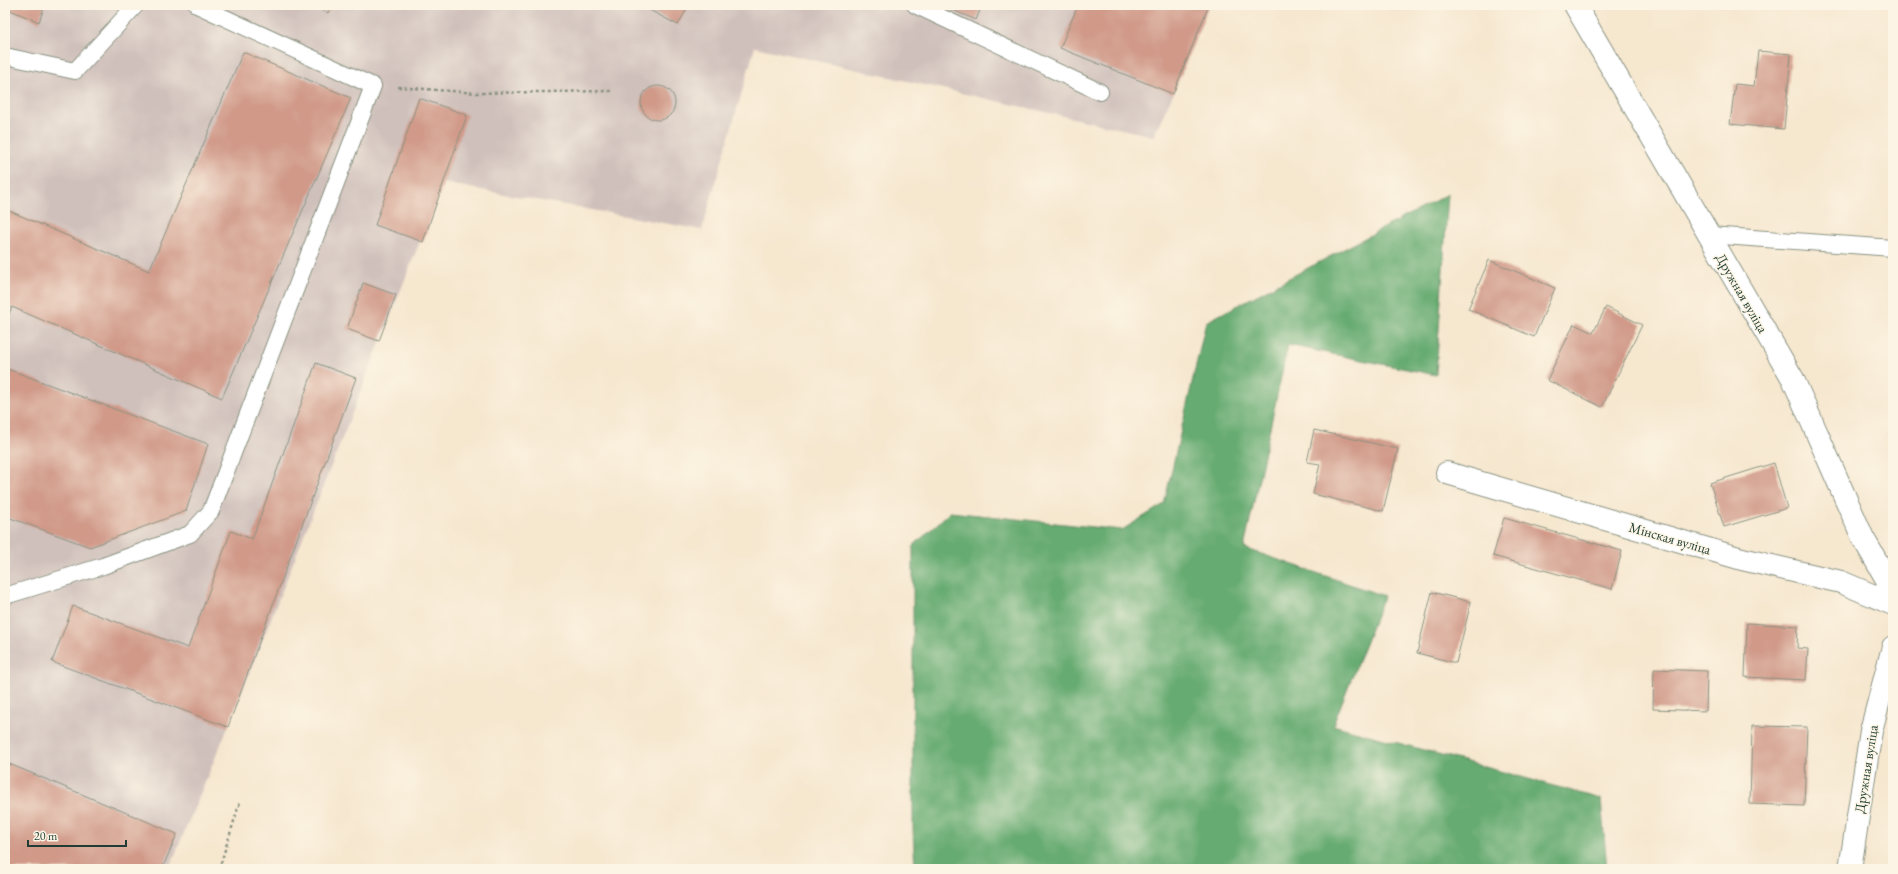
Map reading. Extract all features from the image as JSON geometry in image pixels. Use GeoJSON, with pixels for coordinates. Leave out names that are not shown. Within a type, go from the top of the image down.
{"type":"FeatureCollection","features":[{"type":"Feature","properties":{"kind":"street","name":"Дружная вуліца"},"geometry":{"type":"LineString","coordinates":[[1575,5],[1792,379],[1863,538],[1893,590]]}},
{"type":"Feature","properties":{"kind":"street","name":"Мінская вуліца"},"geometry":{"type":"LineString","coordinates":[[1447,473],[1742,559],[1841,582],[1893,604]]}},
{"type":"Feature","properties":{"kind":"street","name":"Дружная вуліца"},"geometry":{"type":"LineString","coordinates":[[1850,869],[1871,731],[1893,647]]}},
{"type":"Feature","properties":{"kind":"lane"},"geometry":{"type":"LineString","coordinates":[[5,56],[75,71],[136,5]]}},
{"type":"Feature","properties":{"kind":"lane"},"geometry":{"type":"LineString","coordinates":[[5,596],[103,566],[190,534],[212,511],[374,86],[197,5]]}},
{"type":"Feature","properties":{"kind":"lane"},"geometry":{"type":"LineString","coordinates":[[915,5],[1100,92]]}},
{"type":"Feature","properties":{"kind":"lane"},"geometry":{"type":"LineString","coordinates":[[1709,236],[1893,248]]}},
{"type":"Feature","properties":{"kind":"path"},"geometry":{"type":"LineString","coordinates":[[374,86],[477,92],[611,91]]}},
{"type":"Feature","properties":{"kind":"path"},"geometry":{"type":"LineString","coordinates":[[219,869],[240,802]]}},
{"type":"Feature","properties":{"kind":"shaded area"},"geometry":{"type":"Polygon","coordinates":[[[5,5],[1209,5],[1173,94],[1153,136],[755,47],[702,230],[443,183],[228,727],[169,869],[5,869],[5,5]]]}},
{"type":"Feature","properties":{"kind":"green space"},"geometry":{"type":"Polygon","coordinates":[[[1448,194],[1436,375],[1288,345],[1244,548],[1384,596],[1333,725],[1601,799],[1607,869],[915,869],[913,830],[913,546],[950,512],[1122,530],[1164,504],[1206,322],[1448,194]]]}},
{"type":"Feature","properties":{"kind":"building"},"geometry":{"type":"Polygon","coordinates":[[[5,5],[45,5],[39,22],[5,8],[5,5]]]}},
{"type":"Feature","properties":{"kind":"building"},"geometry":{"type":"Polygon","coordinates":[[[312,5],[332,5],[328,13],[312,5]]]}},
{"type":"Feature","properties":{"kind":"building"},"geometry":{"type":"Polygon","coordinates":[[[640,5],[689,5],[678,25],[640,5]]]}},
{"type":"Feature","properties":{"kind":"building"},"geometry":{"type":"Polygon","coordinates":[[[941,5],[982,5],[976,20],[941,5]]]}},
{"type":"Feature","properties":{"kind":"building"},"geometry":{"type":"Polygon","coordinates":[[[1078,5],[1209,5],[1173,94],[1060,48],[1078,5]]]}},
{"type":"Feature","properties":{"kind":"building"},"geometry":{"type":"Polygon","coordinates":[[[1758,51],[1791,54],[1784,129],[1730,124],[1735,84],[1754,86],[1758,51]]]}},
{"type":"Feature","properties":{"kind":"building"},"geometry":{"type":"Polygon","coordinates":[[[243,52],[351,98],[222,398],[12,307],[5,323],[5,209],[149,271],[243,52]]]}},
{"type":"Feature","properties":{"kind":"building"},"geometry":{"type":"Polygon","coordinates":[[[658,86],[664,87],[670,91],[674,97],[674,109],[670,115],[664,119],[658,120],[652,119],[646,115],[642,109],[641,103],[642,97],[646,91],[652,87],[658,86]]]}},
{"type":"Feature","properties":{"kind":"building"},"geometry":{"type":"Polygon","coordinates":[[[419,98],[467,115],[423,242],[375,225],[419,98]]]}},
{"type":"Feature","properties":{"kind":"building"},"geometry":{"type":"Polygon","coordinates":[[[1489,260],[1555,288],[1534,337],[1468,309],[1489,260]]]}},
{"type":"Feature","properties":{"kind":"building"},"geometry":{"type":"Polygon","coordinates":[[[363,283],[396,295],[379,341],[347,329],[363,283]]]}},
{"type":"Feature","properties":{"kind":"building"},"geometry":{"type":"Polygon","coordinates":[[[1606,307],[1642,325],[1602,407],[1547,380],[1574,324],[1593,333],[1606,307]]]}},
{"type":"Feature","properties":{"kind":"building"},"geometry":{"type":"Polygon","coordinates":[[[316,363],[356,378],[228,727],[52,662],[73,606],[188,648],[231,531],[252,539],[316,363]]]}},
{"type":"Feature","properties":{"kind":"building"},"geometry":{"type":"Polygon","coordinates":[[[5,368],[208,444],[186,511],[90,547],[5,516],[5,368]]]}},
{"type":"Feature","properties":{"kind":"building"},"geometry":{"type":"Polygon","coordinates":[[[1892,406],[1893,439],[1890,439],[1892,406]]]}},
{"type":"Feature","properties":{"kind":"building"},"geometry":{"type":"Polygon","coordinates":[[[1314,430],[1398,449],[1383,511],[1313,494],[1320,464],[1307,462],[1314,430]]]}},
{"type":"Feature","properties":{"kind":"building"},"geometry":{"type":"Polygon","coordinates":[[[1774,463],[1787,508],[1724,527],[1710,483],[1774,463]]]}},
{"type":"Feature","properties":{"kind":"building"},"geometry":{"type":"Polygon","coordinates":[[[1504,518],[1622,551],[1612,589],[1493,556],[1504,518]]]}},
{"type":"Feature","properties":{"kind":"building"},"geometry":{"type":"Polygon","coordinates":[[[1432,592],[1471,602],[1456,663],[1417,653],[1432,592]]]}},
{"type":"Feature","properties":{"kind":"building"},"geometry":{"type":"Polygon","coordinates":[[[1747,623],[1798,626],[1797,648],[1808,649],[1806,680],[1745,677],[1747,623]]]}},
{"type":"Feature","properties":{"kind":"building"},"geometry":{"type":"Polygon","coordinates":[[[1654,669],[1707,671],[1706,711],[1653,709],[1654,669]]]}},
{"type":"Feature","properties":{"kind":"building"},"geometry":{"type":"Polygon","coordinates":[[[1752,726],[1807,727],[1804,806],[1750,804],[1752,726]]]}},
{"type":"Feature","properties":{"kind":"building"},"geometry":{"type":"Polygon","coordinates":[[[7,763],[177,834],[162,869],[5,869],[5,768],[7,763]]]}}]}
